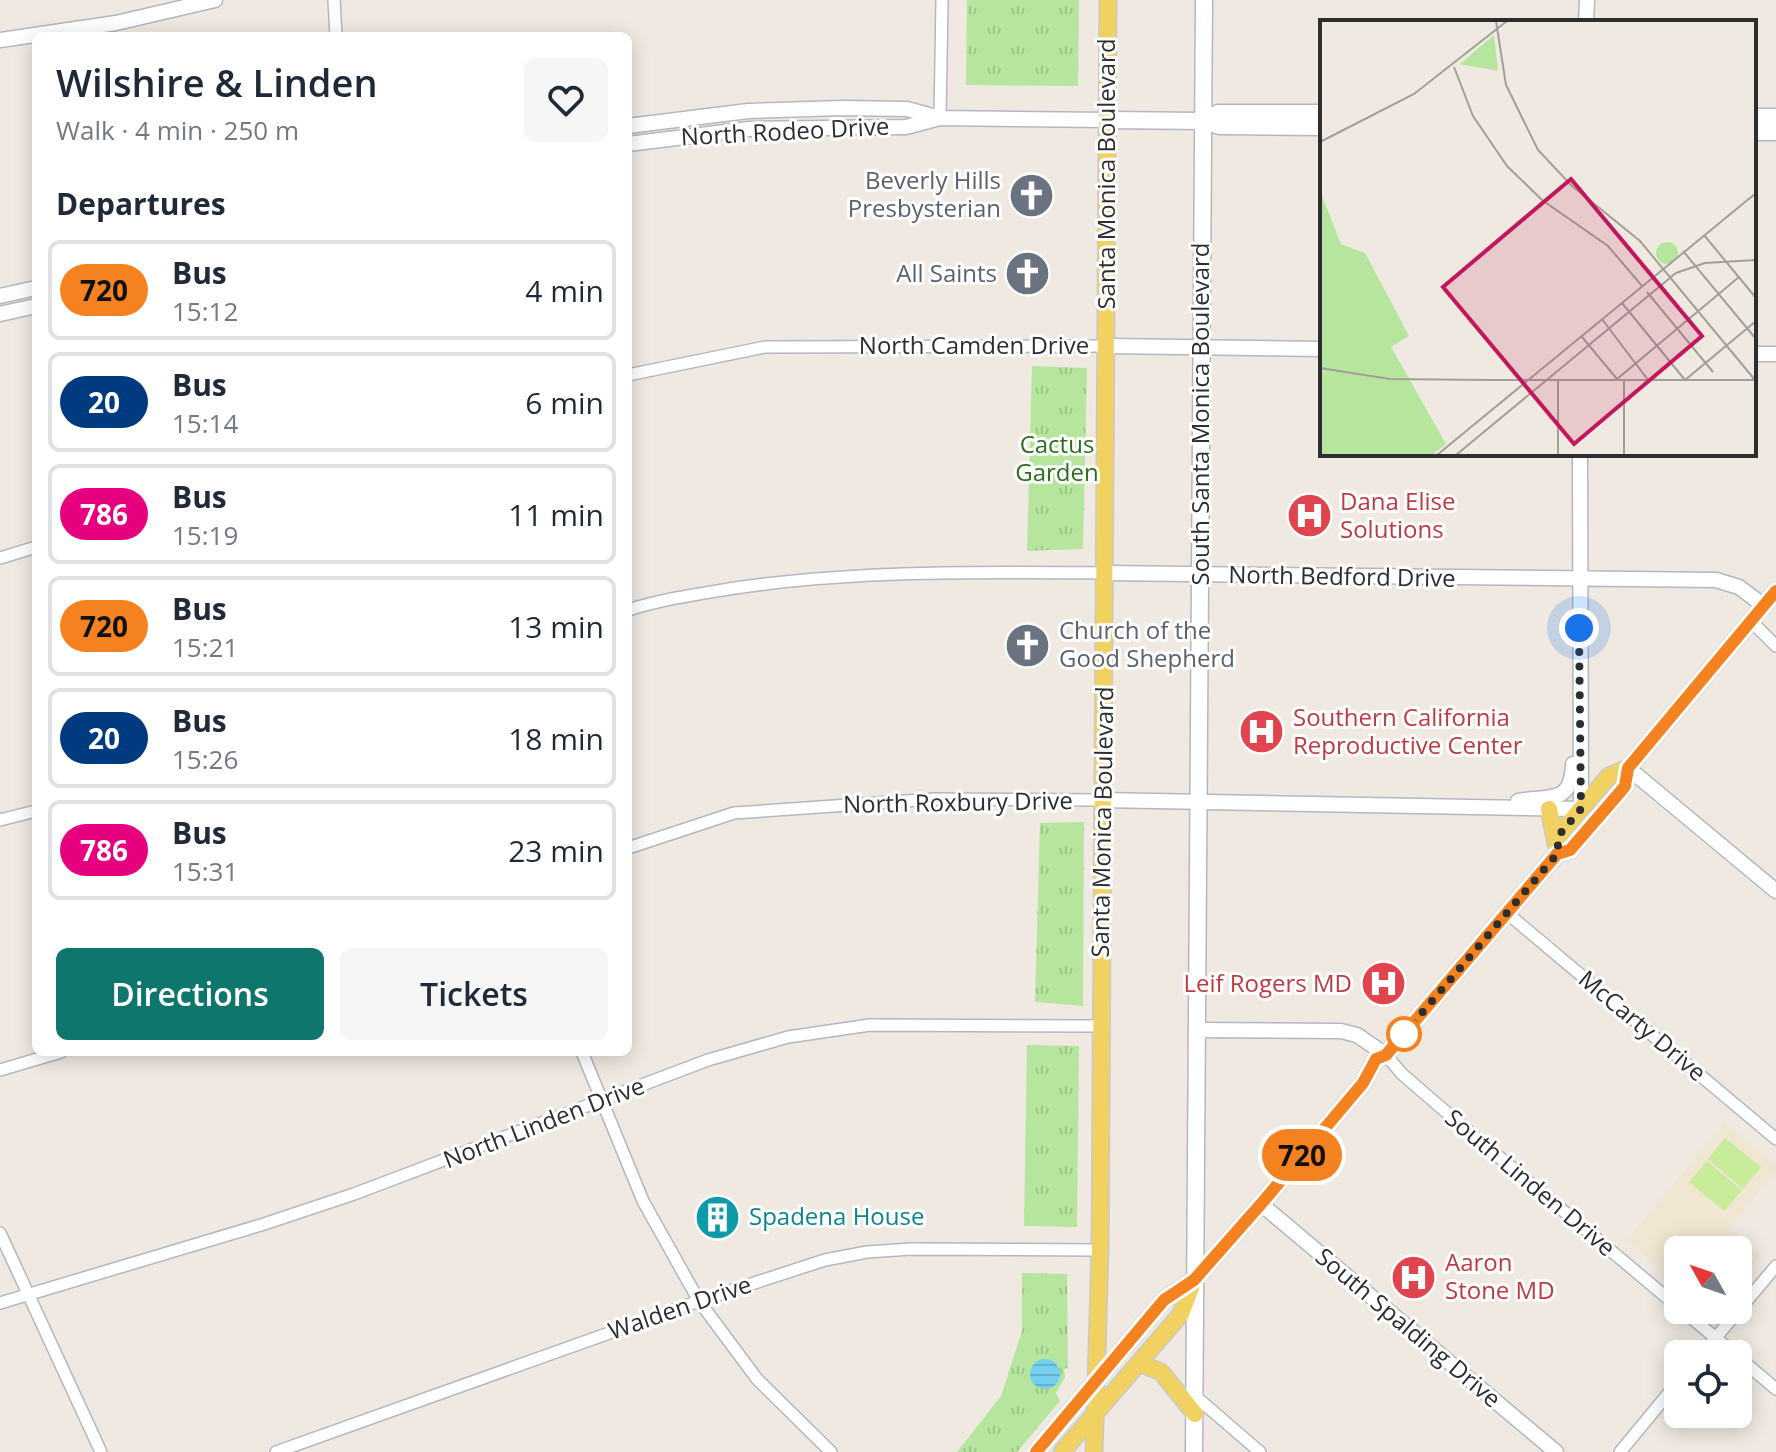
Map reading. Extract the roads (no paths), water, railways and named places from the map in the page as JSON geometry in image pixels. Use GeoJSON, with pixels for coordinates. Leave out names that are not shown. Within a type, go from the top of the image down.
{"type":"FeatureCollection","features":[{"type":"Feature","properties":{"kind":"main road","name":"Santa Monica Boulevard"},"geometry":{"type":"LineString","coordinates":[[1094,1452],[1100,1250],[1108,0]]}},
{"type":"Feature","properties":{"kind":"main road","name":"South Santa Monica Boulevard"},"geometry":{"type":"LineString","coordinates":[[1194,1452],[1204,0]]}},
{"type":"Feature","properties":{"kind":"main road","name":"North Rodeo Drive"},"geometry":{"type":"LineString","coordinates":[[1204,121],[1218,113],[1320,113]]}},
{"type":"Feature","properties":{"kind":"main road","name":"North Rodeo Drive"},"geometry":{"type":"LineString","coordinates":[[1108,120],[1320,127]]}},
{"type":"Feature","properties":{"kind":"main road"},"geometry":{"type":"LineString","coordinates":[[1557,854],[1559,835],[1609,776],[1628,768],[1776,591]]}},
{"type":"Feature","properties":{"kind":"main road"},"geometry":{"type":"LineString","coordinates":[[1036,1452],[1164,1300],[1194,1280],[1261,1204],[1363,1083],[1376,1059],[1386,1055],[1557,854],[1570,850],[1625,786],[1628,768]]}},
{"type":"Feature","properties":{"kind":"main road"},"geometry":{"type":"LineString","coordinates":[[1549,809],[1555,827],[1557,854]]}},
{"type":"Feature","properties":{"kind":"main road"},"geometry":{"type":"LineString","coordinates":[[1062,1452],[1181,1314],[1194,1280]]}},
{"type":"Feature","properties":{"kind":"main road"},"geometry":{"type":"LineString","coordinates":[[1139,1363],[1161,1372],[1195,1414]]}},
{"type":"Feature","properties":{"kind":"street"},"geometry":{"type":"LineString","coordinates":[[55,32],[116,23],[215,0]]}},
{"type":"Feature","properties":{"kind":"street"},"geometry":{"type":"LineString","coordinates":[[334,0],[336,32]]}},
{"type":"Feature","properties":{"kind":"street"},"geometry":{"type":"LineString","coordinates":[[940,118],[942,0]]}},
{"type":"Feature","properties":{"kind":"street"},"geometry":{"type":"LineString","coordinates":[[1586,20],[1587,0]]}},
{"type":"Feature","properties":{"kind":"street"},"geometry":{"type":"LineString","coordinates":[[0,40],[32,35]]}},
{"type":"Feature","properties":{"kind":"street","name":"North Rodeo Drive"},"geometry":{"type":"LineString","coordinates":[[632,126],[748,111],[827,108],[907,109],[940,118],[1108,120]]}},
{"type":"Feature","properties":{"kind":"street","name":"North Rodeo Drive"},"geometry":{"type":"LineString","coordinates":[[632,144],[749,129],[906,127],[940,118]]}},
{"type":"Feature","properties":{"kind":"street"},"geometry":{"type":"LineString","coordinates":[[0,296],[32,289]]}},
{"type":"Feature","properties":{"kind":"street"},"geometry":{"type":"LineString","coordinates":[[0,314],[32,307]]}},
{"type":"Feature","properties":{"kind":"street","name":"North Camden Drive"},"geometry":{"type":"LineString","coordinates":[[632,374],[765,347],[1320,349]]}},
{"type":"Feature","properties":{"kind":"street"},"geometry":{"type":"LineString","coordinates":[[1580,456],[1581,809]]}},
{"type":"Feature","properties":{"kind":"street"},"geometry":{"type":"LineString","coordinates":[[0,558],[32,548]]}},
{"type":"Feature","properties":{"kind":"street","name":"North Bedford Drive"},"geometry":{"type":"LineString","coordinates":[[632,609],[664,599],[793,579],[937,572],[1716,580],[1730,582],[1743,589],[1764,606]]}},
{"type":"Feature","properties":{"kind":"street"},"geometry":{"type":"LineString","coordinates":[[1751,621],[1776,646]]}},
{"type":"Feature","properties":{"kind":"street"},"geometry":{"type":"LineString","coordinates":[[1503,808],[1520,800],[1558,797],[1566,791],[1572,780],[1574,702],[1579,693]]}},
{"type":"Feature","properties":{"kind":"street"},"geometry":{"type":"LineString","coordinates":[[1628,768],[1776,891]]}},
{"type":"Feature","properties":{"kind":"street","name":"North Roxbury Drive"},"geometry":{"type":"LineString","coordinates":[[632,847],[734,813],[935,799],[1581,809]]}},
{"type":"Feature","properties":{"kind":"street"},"geometry":{"type":"LineString","coordinates":[[0,820],[32,812]]}},
{"type":"Feature","properties":{"kind":"street","name":"McCarty Drive"},"geometry":{"type":"LineString","coordinates":[[1507,913],[1776,1139]]}},
{"type":"Feature","properties":{"kind":"street","name":"North Linden Drive"},"geometry":{"type":"LineString","coordinates":[[0,1303],[354,1194],[746,1048],[831,1030],[910,1025],[1101,1026]]}},
{"type":"Feature","properties":{"kind":"street"},"geometry":{"type":"LineString","coordinates":[[1196,1030],[1341,1031],[1357,1035],[1386,1055]]}},
{"type":"Feature","properties":{"kind":"street","name":"South Linden Drive"},"geometry":{"type":"LineString","coordinates":[[1386,1055],[1402,1074],[1664,1295]]}},
{"type":"Feature","properties":{"kind":"street"},"geometry":{"type":"LineString","coordinates":[[0,1070],[47,1056]]}},
{"type":"Feature","properties":{"kind":"street"},"geometry":{"type":"LineString","coordinates":[[584,1056],[643,1201],[699,1301],[757,1379],[831,1452]]}},
{"type":"Feature","properties":{"kind":"street","name":"South Spalding Drive"},"geometry":{"type":"LineString","coordinates":[[1261,1204],[1556,1452]]}},
{"type":"Feature","properties":{"kind":"street"},"geometry":{"type":"LineString","coordinates":[[0,1233],[101,1452]]}},
{"type":"Feature","properties":{"kind":"street","name":"Walden Drive"},"geometry":{"type":"LineString","coordinates":[[276,1452],[699,1301],[825,1260],[867,1252],[911,1249],[1100,1250]]}},
{"type":"Feature","properties":{"kind":"street"},"geometry":{"type":"LineString","coordinates":[[1715,1338],[1776,1266]]}},
{"type":"Feature","properties":{"kind":"street","name":"South Linden Drive"},"geometry":{"type":"LineString","coordinates":[[1699,1324],[1717,1340]]}},
{"type":"Feature","properties":{"kind":"street","name":"South Linden Drive"},"geometry":{"type":"LineString","coordinates":[[1752,1369],[1776,1389]]}},
{"type":"Feature","properties":{"kind":"street"},"geometry":{"type":"LineString","coordinates":[[1195,1396],[1260,1452]]}},
{"type":"Feature","properties":{"kind":"street"},"geometry":{"type":"LineString","coordinates":[[1620,1452],[1664,1399]]}},
{"type":"Feature","properties":{"kind":"water"},"geometry":{"type":"Polygon","coordinates":[[[1045,1359],[1051,1360],[1059,1368],[1059,1380],[1051,1388],[1045,1389],[1039,1388],[1031,1380],[1030,1374],[1031,1368],[1039,1360],[1045,1359]]]}},
{"type":"Feature","properties":{"kind":"place","name":"Beverly Hills Presbysterian"},"geometry":{"type":"Point","coordinates":[1032,195]}},
{"type":"Feature","properties":{"kind":"place","name":"All Saints"},"geometry":{"type":"Point","coordinates":[1028,274]}},
{"type":"Feature","properties":{"kind":"place","name":"Dana Elise Solutions"},"geometry":{"type":"Point","coordinates":[1309,516]}},
{"type":"Feature","properties":{"kind":"place","name":"Church of the Good Shepherd"},"geometry":{"type":"Point","coordinates":[1028,645]}},
{"type":"Feature","properties":{"kind":"place","name":"Southern California Reproductive Center"},"geometry":{"type":"Point","coordinates":[1262,732]}},
{"type":"Feature","properties":{"kind":"place","name":"Leif Rogers MD"},"geometry":{"type":"Point","coordinates":[1383,984]}},
{"type":"Feature","properties":{"kind":"place","name":"Spadena House"},"geometry":{"type":"Point","coordinates":[718,1217]}},
{"type":"Feature","properties":{"kind":"place","name":"Aaron Stone MD"},"geometry":{"type":"Point","coordinates":[1414,1277]}},
{"type":"Feature","properties":{"kind":"park label","name":"Cactus Garden"},"geometry":{"type":"Point","coordinates":[1057,459]}}]}
